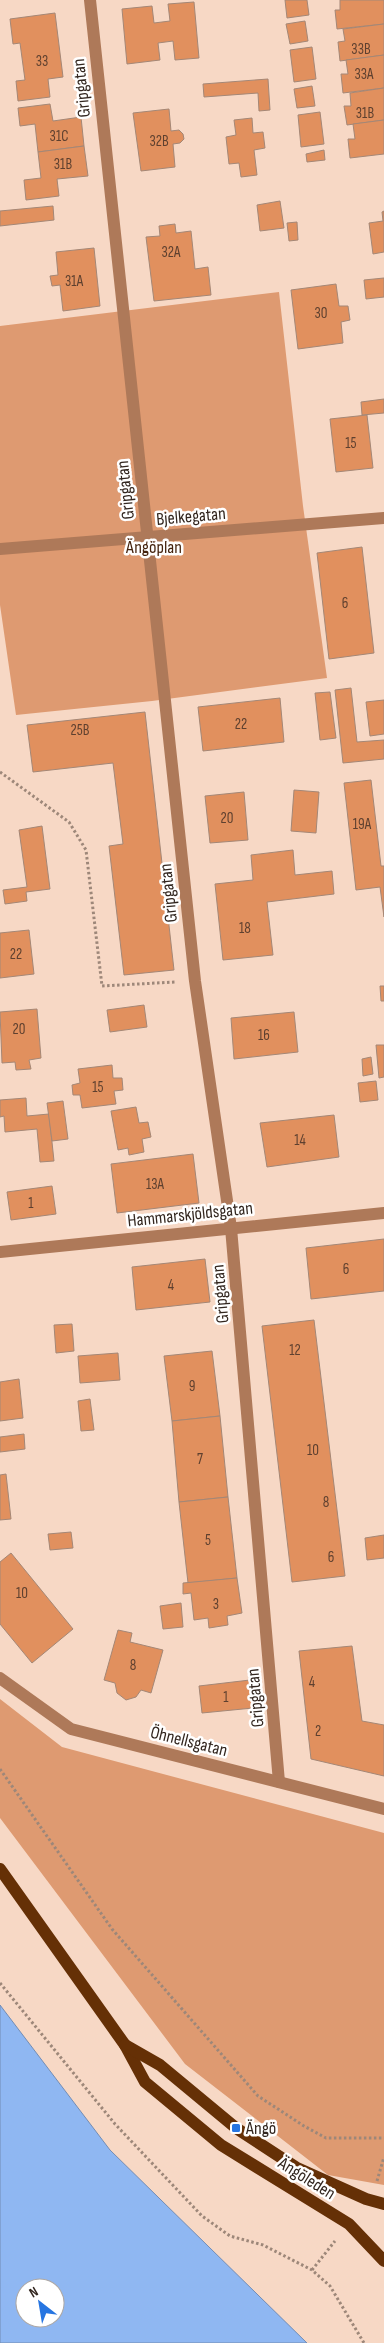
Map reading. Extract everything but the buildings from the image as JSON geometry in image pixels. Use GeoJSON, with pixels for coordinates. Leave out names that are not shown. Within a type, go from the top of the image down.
{"type":"FeatureCollection","features":[{"type":"Feature","properties":{"kind":"main road","name":"Ängöleden"},"geometry":{"type":"LineString","coordinates":[[0,1869],[124,2045],[145,2082],[221,2145],[349,2224],[384,2261]]}},
{"type":"Feature","properties":{"kind":"main road","name":"Ängöleden"},"geometry":{"type":"LineString","coordinates":[[124,2045],[160,2065],[236,2128],[297,2168],[366,2199],[384,2204]]}},
{"type":"Feature","properties":{"kind":"street","name":"Gripgatan"},"geometry":{"type":"LineString","coordinates":[[90,0],[195,981],[231,1228],[279,1782]]}},
{"type":"Feature","properties":{"kind":"street","name":"Bjelkegatan"},"geometry":{"type":"LineString","coordinates":[[0,549],[384,518]]}},
{"type":"Feature","properties":{"kind":"street","name":"Hammarskjöldsgatan"},"geometry":{"type":"LineString","coordinates":[[0,1252],[384,1213]]}},
{"type":"Feature","properties":{"kind":"street","name":"Öhnellsgatan"},"geometry":{"type":"LineString","coordinates":[[0,1678],[71,1729],[384,1809]]}},
{"type":"Feature","properties":{"kind":"path"},"geometry":{"type":"LineString","coordinates":[[0,772],[69,822],[86,850],[102,986],[195,981]]}},
{"type":"Feature","properties":{"kind":"path"},"geometry":{"type":"LineString","coordinates":[[0,1769],[112,1929],[258,2096],[326,2138],[384,2138]]}},
{"type":"Feature","properties":{"kind":"path"},"geometry":{"type":"LineString","coordinates":[[0,1983],[115,2124],[202,2216],[230,2236],[263,2245],[312,2270],[330,2286],[364,2343]]}},
{"type":"Feature","properties":{"kind":"green space","name":"Ängöplan"},"geometry":{"type":"Polygon","coordinates":[[[279,292],[303,506],[327,678],[152,701],[16,715],[0,605],[0,326],[279,292]]]}},
{"type":"Feature","properties":{"kind":"green space"},"geometry":{"type":"Polygon","coordinates":[[[0,1699],[62,1747],[384,1833],[384,2185],[328,2175],[185,2064],[0,1818],[0,1699]]]}},
{"type":"Feature","properties":{"kind":"water"},"geometry":{"type":"Polygon","coordinates":[[[0,2005],[110,2150],[307,2343],[0,2343],[0,2005]]]}},
{"type":"Feature","properties":{"kind":"place","name":"Ängö"},"geometry":{"type":"Point","coordinates":[236,2128]}}]}
